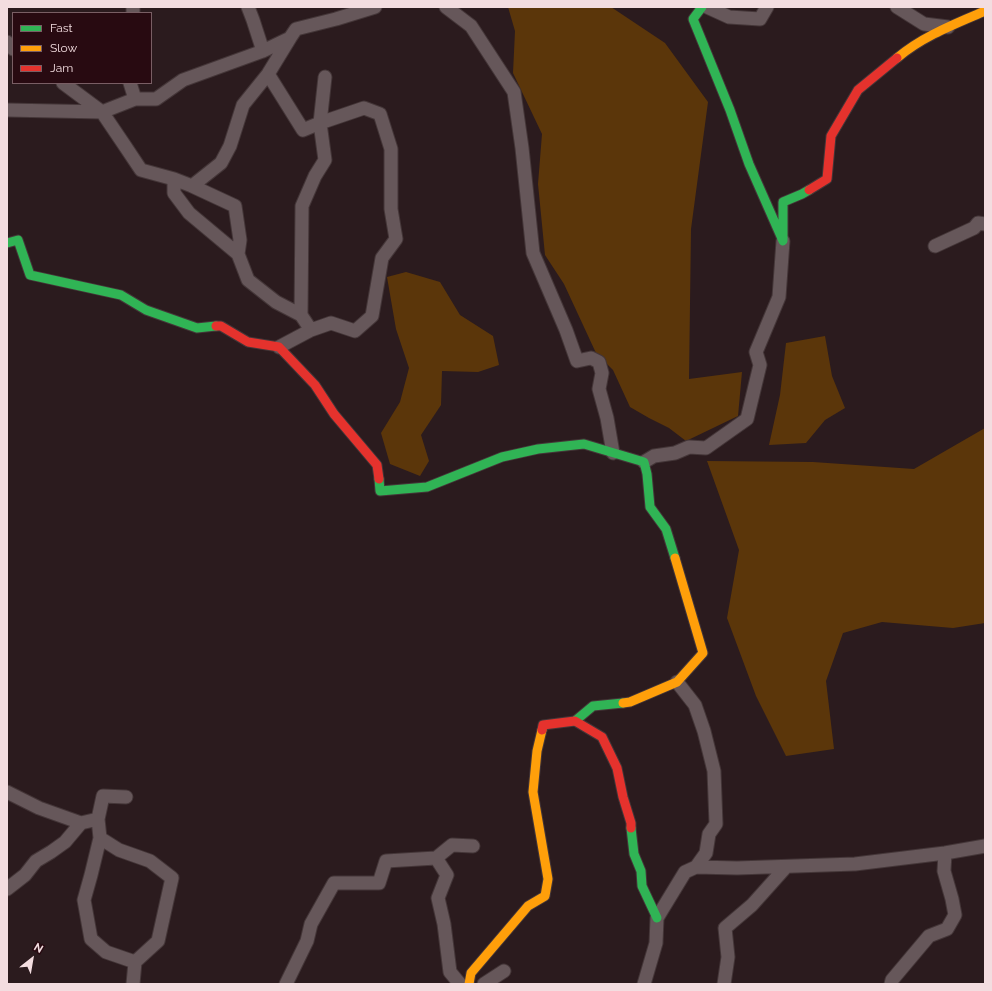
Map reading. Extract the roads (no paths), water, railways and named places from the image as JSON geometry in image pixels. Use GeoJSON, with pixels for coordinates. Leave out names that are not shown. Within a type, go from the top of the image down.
{"type":"FeatureCollection","features":[{"type":"Feature","properties":{"kind":"street"},"geometry":{"type":"LineString","coordinates":[[248,7],[254,20],[263,51]]}},
{"type":"Feature","properties":{"kind":"street"},"geometry":{"type":"LineString","coordinates":[[192,186],[221,163],[230,146],[243,105],[268,74],[296,29],[375,7]]}},
{"type":"Feature","properties":{"kind":"street"},"geometry":{"type":"LineString","coordinates":[[446,7],[471,26],[514,92],[522,148],[533,253],[566,330],[577,361],[591,358],[599,362],[602,373],[599,389],[607,418],[613,452]]}},
{"type":"Feature","properties":{"kind":"street"},"geometry":{"type":"LineString","coordinates":[[702,7],[694,19],[730,110],[749,164],[783,241]]}},
{"type":"Feature","properties":{"kind":"street"},"geometry":{"type":"LineString","coordinates":[[707,7],[729,17],[760,19],[767,7]]}},
{"type":"Feature","properties":{"kind":"street"},"geometry":{"type":"LineString","coordinates":[[897,7],[924,24],[948,27]]}},
{"type":"Feature","properties":{"kind":"street"},"geometry":{"type":"LineString","coordinates":[[279,347],[315,385],[334,414],[377,465],[380,491],[428,487],[502,457],[538,449],[584,444],[644,462],[654,456],[675,453],[689,447],[706,448],[747,419],[760,365],[756,352],[779,297],[783,241],[783,202],[802,194],[827,179],[831,136],[858,90],[904,52],[948,27],[985,10]]}},
{"type":"Feature","properties":{"kind":"street"},"geometry":{"type":"LineString","coordinates":[[7,110],[102,112],[135,99],[156,99],[183,80],[263,51],[290,38]]}},
{"type":"Feature","properties":{"kind":"street"},"geometry":{"type":"LineString","coordinates":[[7,243],[18,240],[30,275],[121,295],[146,310],[197,328],[221,326],[248,342],[279,347],[311,330],[331,323],[355,331],[372,316],[382,258],[396,239],[391,209],[391,149],[380,114],[364,108],[303,130],[268,74]]}},
{"type":"Feature","properties":{"kind":"street"},"geometry":{"type":"LineString","coordinates":[[301,315],[303,259],[302,206],[315,176],[325,160],[320,123],[324,77]]}},
{"type":"Feature","properties":{"kind":"street"},"geometry":{"type":"LineString","coordinates":[[64,84],[102,112],[141,170],[174,179],[235,206],[240,240],[238,254]]}},
{"type":"Feature","properties":{"kind":"street"},"geometry":{"type":"LineString","coordinates":[[130,84],[135,99]]}},
{"type":"Feature","properties":{"kind":"street"},"geometry":{"type":"LineString","coordinates":[[174,179],[174,193],[189,213],[238,254],[248,280],[276,302],[301,315],[311,330]]}},
{"type":"Feature","properties":{"kind":"street"},"geometry":{"type":"LineString","coordinates":[[935,246],[974,228],[978,223],[985,224]]}},
{"type":"Feature","properties":{"kind":"street"},"geometry":{"type":"LineString","coordinates":[[469,984],[471,973],[528,906],[545,896],[548,879],[533,792],[537,751],[543,724],[575,721],[593,706],[630,702],[678,682],[703,653],[666,529],[650,507],[647,474],[644,462]]}},
{"type":"Feature","properties":{"kind":"street"},"geometry":{"type":"LineString","coordinates":[[678,682],[694,705],[704,731],[714,771],[716,824],[709,834],[706,853],[696,868]]}},
{"type":"Feature","properties":{"kind":"street"},"geometry":{"type":"LineString","coordinates":[[575,721],[602,737],[617,768],[623,797],[632,823],[634,854],[641,872],[642,886],[657,918],[656,942],[644,984]]}},
{"type":"Feature","properties":{"kind":"street"},"geometry":{"type":"LineString","coordinates":[[7,792],[39,808],[81,823],[98,819]]}},
{"type":"Feature","properties":{"kind":"street"},"geometry":{"type":"LineString","coordinates":[[126,797],[103,796],[98,819],[100,838],[84,900],[91,939],[106,952],[135,962]]}},
{"type":"Feature","properties":{"kind":"street"},"geometry":{"type":"LineString","coordinates":[[7,889],[25,875],[36,861],[65,842],[81,823]]}},
{"type":"Feature","properties":{"kind":"street"},"geometry":{"type":"LineString","coordinates":[[100,838],[119,850],[150,861],[172,878],[158,941],[135,962],[133,984]]}},
{"type":"Feature","properties":{"kind":"street"},"geometry":{"type":"LineString","coordinates":[[286,984],[307,941],[311,924],[334,883],[379,883],[386,861],[436,858],[452,846],[472,846]]}},
{"type":"Feature","properties":{"kind":"street"},"geometry":{"type":"LineString","coordinates":[[657,918],[685,872],[696,868],[855,864],[945,854],[985,846]]}},
{"type":"Feature","properties":{"kind":"street"},"geometry":{"type":"LineString","coordinates":[[891,984],[892,980],[929,936],[948,929],[955,915],[944,871],[945,854]]}},
{"type":"Feature","properties":{"kind":"street"},"geometry":{"type":"LineString","coordinates":[[436,858],[447,875],[438,898],[444,924],[450,972],[460,984]]}},
{"type":"Feature","properties":{"kind":"street"},"geometry":{"type":"LineString","coordinates":[[724,984],[728,957],[725,928],[752,905],[786,866]]}},
{"type":"Feature","properties":{"kind":"street"},"geometry":{"type":"LineString","coordinates":[[484,984],[504,970]]}}]}
